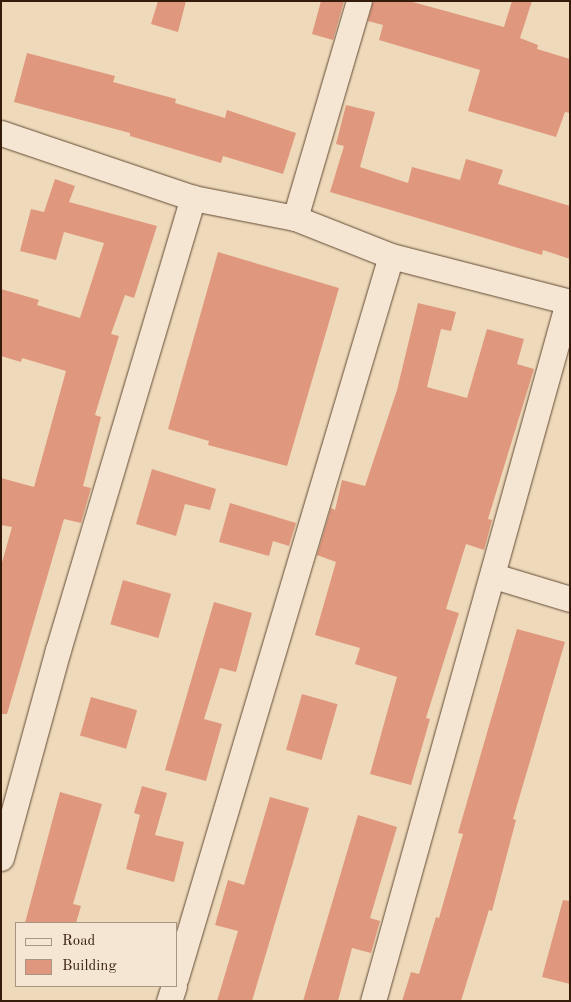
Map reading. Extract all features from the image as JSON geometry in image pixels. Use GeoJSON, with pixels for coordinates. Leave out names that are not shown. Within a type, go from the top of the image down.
{"type":"FeatureCollection","features":[{"type":"Feature","properties":{"kind":"street"},"geometry":{"type":"LineString","coordinates":[[295,218],[360,1]]}},
{"type":"Feature","properties":{"kind":"street"},"geometry":{"type":"LineString","coordinates":[[1,133],[193,198],[295,218],[391,256],[569,302],[494,576],[373,1001]]}},
{"type":"Feature","properties":{"kind":"street"},"geometry":{"type":"LineString","coordinates":[[1,858],[58,650],[193,198]]}},
{"type":"Feature","properties":{"kind":"street"},"geometry":{"type":"LineString","coordinates":[[178,970],[391,256]]}},
{"type":"Feature","properties":{"kind":"street"},"geometry":{"type":"LineString","coordinates":[[494,576],[570,598]]}},
{"type":"Feature","properties":{"kind":"street"},"geometry":{"type":"LineString","coordinates":[[169,1001],[174,987]]}},
{"type":"Feature","properties":{"kind":"building"},"geometry":{"type":"Polygon","coordinates":[[[158,1],[186,1],[178,32],[151,24],[158,1]]]}},
{"type":"Feature","properties":{"kind":"building"},"geometry":{"type":"Polygon","coordinates":[[[321,1],[344,1],[333,40],[312,34],[321,1]]]}},
{"type":"Feature","properties":{"kind":"building"},"geometry":{"type":"Polygon","coordinates":[[[373,1],[409,1],[504,27],[512,1],[532,1],[520,38],[538,45],[537,49],[570,59],[570,113],[565,112],[556,137],[468,111],[480,70],[379,40],[383,25],[368,21],[373,1]]]}},
{"type":"Feature","properties":{"kind":"building"},"geometry":{"type":"Polygon","coordinates":[[[27,53],[115,76],[113,82],[176,99],[175,103],[225,118],[227,110],[296,133],[283,174],[223,156],[221,163],[130,136],[130,133],[14,102],[27,53]]]}},
{"type":"Feature","properties":{"kind":"building"},"geometry":{"type":"Polygon","coordinates":[[[346,105],[375,112],[360,167],[408,183],[412,167],[460,180],[466,159],[503,170],[498,184],[570,206],[570,259],[543,250],[542,255],[330,192],[344,146],[336,144],[346,105]]]}},
{"type":"Feature","properties":{"kind":"building"},"geometry":{"type":"Polygon","coordinates":[[[55,179],[75,186],[69,202],[157,226],[134,298],[125,295],[111,334],[119,336],[95,415],[101,417],[83,486],[91,488],[81,523],[64,519],[7,714],[1,714],[1,566],[12,527],[1,525],[1,478],[34,487],[66,371],[22,358],[21,362],[1,356],[1,289],[39,300],[37,305],[80,318],[104,243],[64,232],[56,260],[20,251],[31,209],[44,212],[55,179]]]}},
{"type":"Feature","properties":{"kind":"building"},"geometry":{"type":"Polygon","coordinates":[[[218,252],[339,288],[287,466],[208,445],[209,441],[168,429],[218,252]]]}},
{"type":"Feature","properties":{"kind":"building"},"geometry":{"type":"Polygon","coordinates":[[[418,303],[456,312],[451,331],[441,329],[427,387],[467,398],[487,329],[524,339],[517,364],[534,369],[488,519],[492,520],[484,550],[466,544],[446,609],[459,613],[426,718],[430,719],[411,785],[370,774],[397,677],[355,664],[360,648],[315,635],[336,562],[317,555],[331,508],[335,510],[342,480],[365,486],[397,390],[418,303]]]}},
{"type":"Feature","properties":{"kind":"building"},"geometry":{"type":"Polygon","coordinates":[[[152,469],[216,489],[210,510],[185,504],[176,536],[136,524],[152,469]]]}},
{"type":"Feature","properties":{"kind":"building"},"geometry":{"type":"Polygon","coordinates":[[[230,503],[296,523],[289,546],[273,541],[269,556],[219,542],[230,503]]]}},
{"type":"Feature","properties":{"kind":"building"},"geometry":{"type":"Polygon","coordinates":[[[123,580],[171,594],[158,638],[110,624],[123,580]]]}},
{"type":"Feature","properties":{"kind":"building"},"geometry":{"type":"Polygon","coordinates":[[[214,602],[252,613],[236,672],[220,668],[204,719],[222,724],[206,781],[165,770],[214,602]]]}},
{"type":"Feature","properties":{"kind":"building"},"geometry":{"type":"Polygon","coordinates":[[[517,629],[565,642],[513,819],[516,820],[492,911],[489,910],[461,1001],[402,1001],[411,972],[419,974],[436,917],[439,918],[463,834],[458,833],[517,629]]]}},
{"type":"Feature","properties":{"kind":"building"},"geometry":{"type":"Polygon","coordinates":[[[302,694],[338,704],[322,760],[286,750],[302,694]]]}},
{"type":"Feature","properties":{"kind":"building"},"geometry":{"type":"Polygon","coordinates":[[[91,697],[137,710],[126,749],[80,735],[91,697]]]}},
{"type":"Feature","properties":{"kind":"building"},"geometry":{"type":"Polygon","coordinates":[[[142,786],[167,793],[155,835],[184,842],[174,882],[126,869],[140,815],[134,813],[142,786]]]}},
{"type":"Feature","properties":{"kind":"building"},"geometry":{"type":"Polygon","coordinates":[[[60,792],[102,804],[73,904],[81,906],[76,922],[25,922],[60,792]]]}},
{"type":"Feature","properties":{"kind":"building"},"geometry":{"type":"Polygon","coordinates":[[[270,797],[309,808],[252,1001],[217,1001],[238,931],[215,925],[228,880],[244,885],[270,797]]]}},
{"type":"Feature","properties":{"kind":"building"},"geometry":{"type":"Polygon","coordinates":[[[358,815],[397,827],[370,918],[380,921],[371,953],[352,948],[338,1001],[303,1001],[358,815]]]}},
{"type":"Feature","properties":{"kind":"building"},"geometry":{"type":"Polygon","coordinates":[[[563,900],[570,901],[570,984],[542,977],[563,900]]]}}]}
